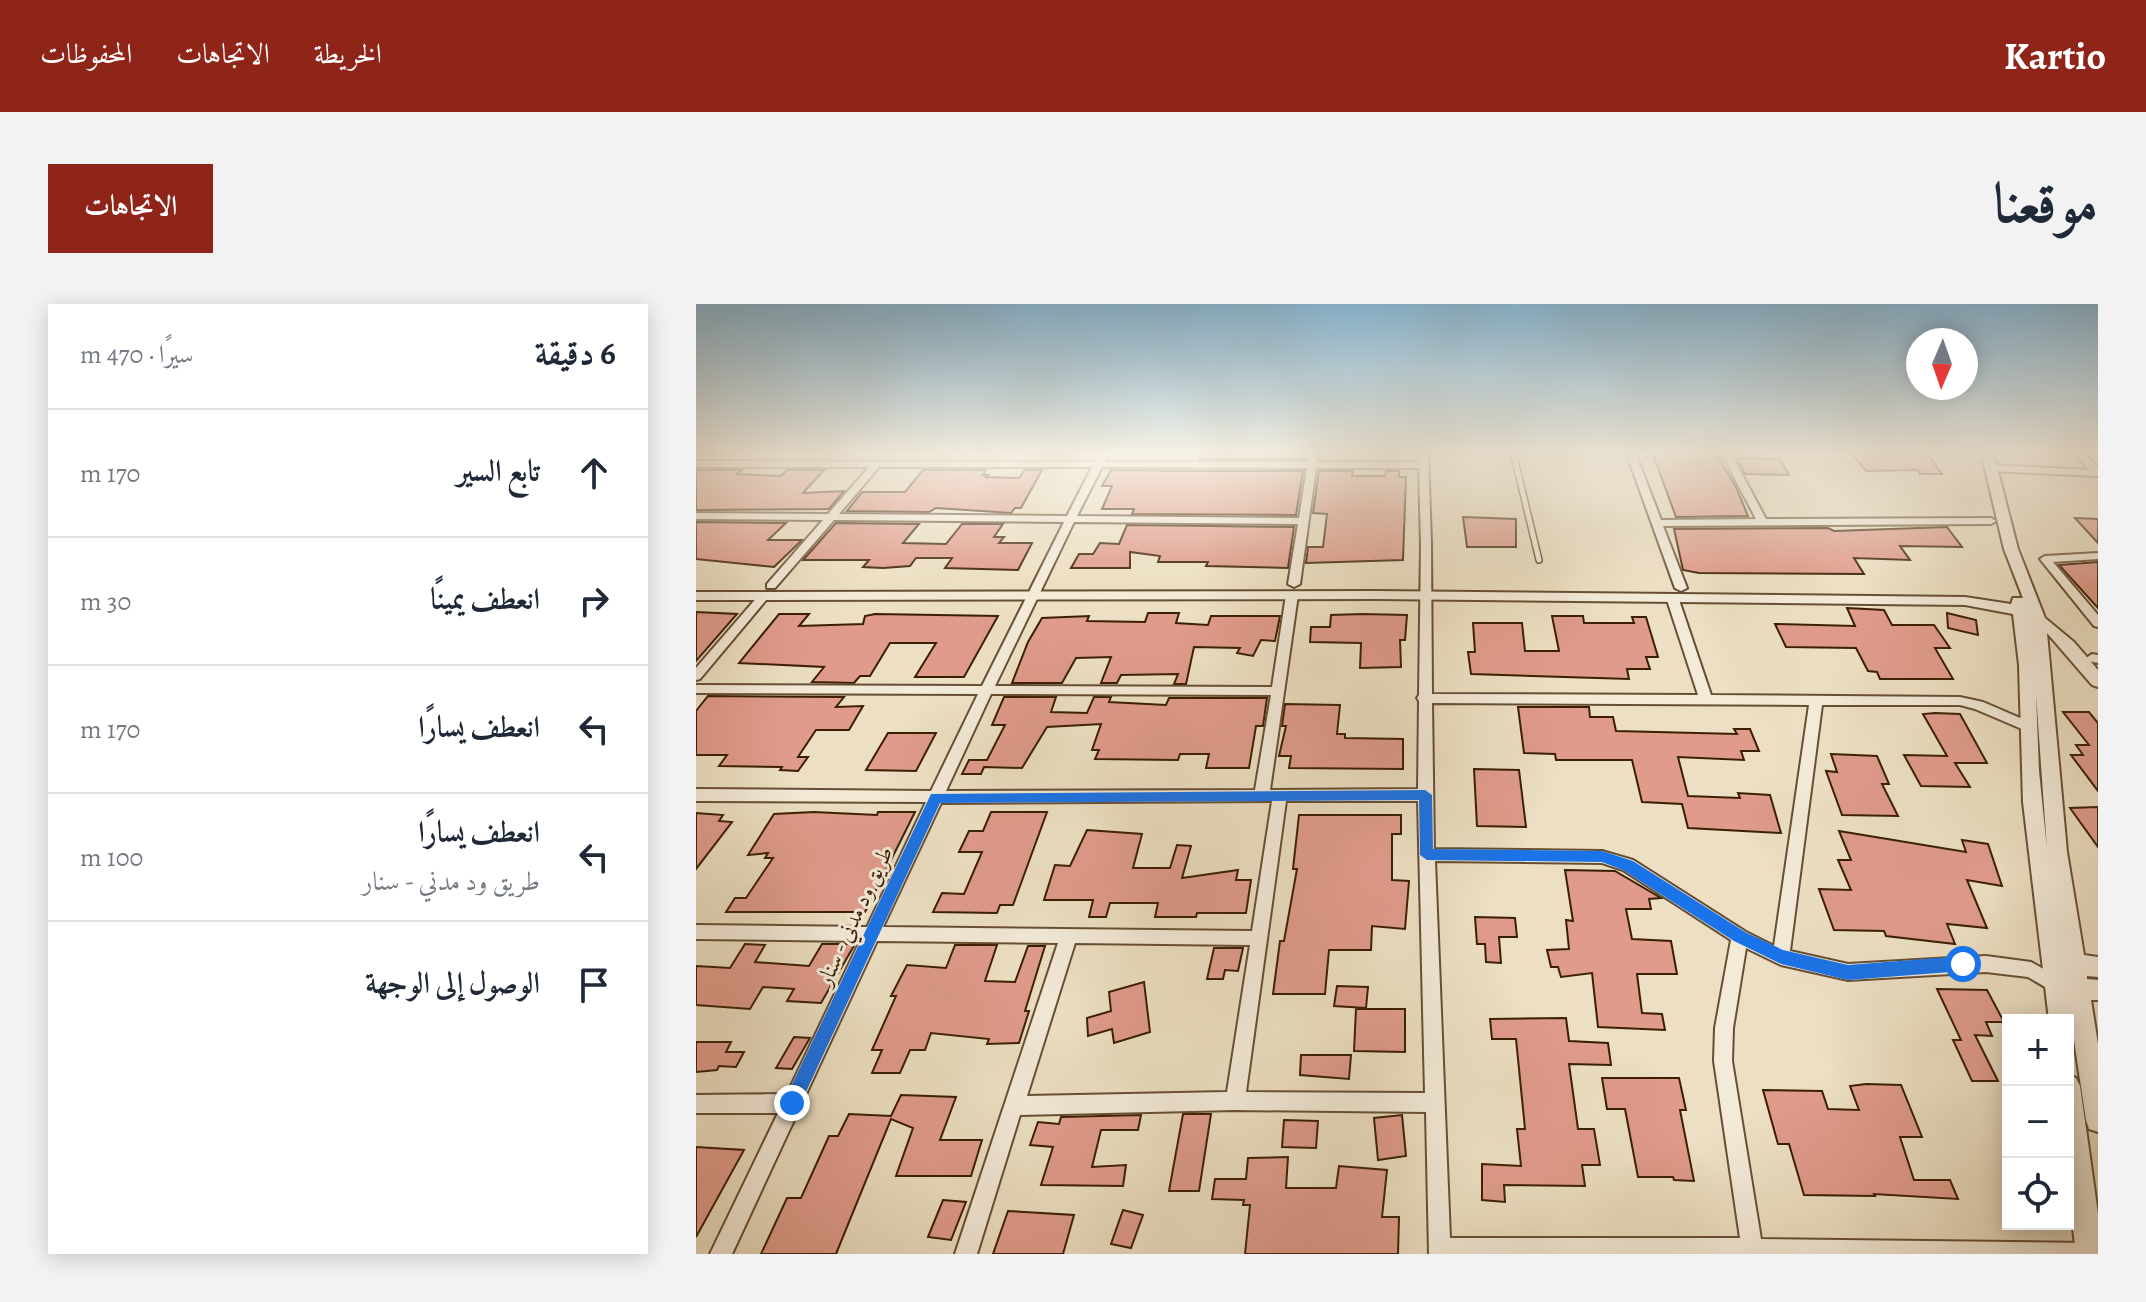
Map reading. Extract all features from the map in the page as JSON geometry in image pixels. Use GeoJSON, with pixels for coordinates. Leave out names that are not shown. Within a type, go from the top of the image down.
{"type":"FeatureCollection","features":[{"type":"Feature","properties":{"kind":"street"},"geometry":{"type":"LineString","coordinates":[[696,676],[849,496]]}},
{"type":"Feature","properties":{"kind":"street","name":"طريق ود مدني - سنار"},"geometry":{"type":"LineString","coordinates":[[721,1254],[1032,592],[1083,496]]}},
{"type":"Feature","properties":{"kind":"street"},"geometry":{"type":"LineString","coordinates":[[1262,794],[1308,496]]}},
{"type":"Feature","properties":{"kind":"street"},"geometry":{"type":"LineString","coordinates":[[1423,496],[1425,795],[1440,1252],[1752,1249],[2090,1254],[2074,1132]]}},
{"type":"Feature","properties":{"kind":"street"},"geometry":{"type":"LineString","coordinates":[[1647,496],[1658,523],[1706,699]]}},
{"type":"Feature","properties":{"kind":"street"},"geometry":{"type":"LineString","coordinates":[[1749,496],[1762,521]]}},
{"type":"Feature","properties":{"kind":"street"},"geometry":{"type":"LineString","coordinates":[[1986,496],[1991,521],[2028,608],[2098,681]]}},
{"type":"Feature","properties":{"kind":"street"},"geometry":{"type":"LineString","coordinates":[[1998,496],[2028,608],[2057,852],[2064,963]]}},
{"type":"Feature","properties":{"kind":"street"},"geometry":{"type":"LineString","coordinates":[[696,516],[1304,521]]}},
{"type":"Feature","properties":{"kind":"street"},"geometry":{"type":"LineString","coordinates":[[1658,523],[1991,521]]}},
{"type":"Feature","properties":{"kind":"street"},"geometry":{"type":"LineString","coordinates":[[2098,556],[2045,559],[2045,563],[2098,623]]}},
{"type":"Feature","properties":{"kind":"street"},"geometry":{"type":"LineString","coordinates":[[696,586],[767,592]]}},
{"type":"Feature","properties":{"kind":"street"},"geometry":{"type":"LineString","coordinates":[[696,596],[767,592],[1293,590],[1677,592],[1965,601],[2028,608],[2096,661]]}},
{"type":"Feature","properties":{"kind":"street"},"geometry":{"type":"LineString","coordinates":[[2028,608],[2029,727],[2035,819],[2064,963],[2078,988],[2098,1120]]}},
{"type":"Feature","properties":{"kind":"street"},"geometry":{"type":"LineString","coordinates":[[696,689],[987,687],[1278,691]]}},
{"type":"Feature","properties":{"kind":"street"},"geometry":{"type":"LineString","coordinates":[[1423,698],[1960,701],[1978,705],[2029,727]]}},
{"type":"Feature","properties":{"kind":"street"},"geometry":{"type":"LineString","coordinates":[[1781,957],[1800,839],[1816,700]]}},
{"type":"Feature","properties":{"kind":"street"},"geometry":{"type":"LineString","coordinates":[[1235,1101],[1280,794]]}},
{"type":"Feature","properties":{"kind":"street"},"geometry":{"type":"LineString","coordinates":[[696,795],[1425,795]]}},
{"type":"Feature","properties":{"kind":"street"},"geometry":{"type":"LineString","coordinates":[[1427,855],[1602,857],[1628,865],[1740,937],[1781,957],[1848,972],[1963,964],[2031,970],[2078,988]]}},
{"type":"Feature","properties":{"kind":"street"},"geometry":{"type":"LineString","coordinates":[[696,932],[1257,938]]}},
{"type":"Feature","properties":{"kind":"street"},"geometry":{"type":"LineString","coordinates":[[966,1254],[1069,936]]}},
{"type":"Feature","properties":{"kind":"street"},"geometry":{"type":"LineString","coordinates":[[1740,937],[1724,1028],[1723,1061],[1752,1249]]}},
{"type":"Feature","properties":{"kind":"street"},"geometry":{"type":"LineString","coordinates":[[2031,970],[2064,963],[2098,967]]}},
{"type":"Feature","properties":{"kind":"street"},"geometry":{"type":"LineString","coordinates":[[2063,1014],[2078,988]]}},
{"type":"Feature","properties":{"kind":"street"},"geometry":{"type":"LineString","coordinates":[[1014,1106],[1235,1101],[1435,1103]]}},
{"type":"Feature","properties":{"kind":"street"},"geometry":{"type":"LineString","coordinates":[[696,1104],[792,1103]]}},
{"type":"Feature","properties":{"kind":"lane"},"geometry":{"type":"LineString","coordinates":[[1524,496],[1539,560]]}},
{"type":"Feature","properties":{"kind":"building"},"geometry":{"type":"Polygon","coordinates":[[[696,496],[840,496],[829,509],[696,510],[696,496]]]}},
{"type":"Feature","properties":{"kind":"building"},"geometry":{"type":"Polygon","coordinates":[[[859,496],[1027,496],[1021,508],[1015,508],[1011,513],[936,508],[929,512],[847,511],[859,496]]]}},
{"type":"Feature","properties":{"kind":"building"},"geometry":{"type":"Polygon","coordinates":[[[1108,496],[1299,496],[1296,515],[1132,514],[1134,509],[1102,509],[1108,496]]]}},
{"type":"Feature","properties":{"kind":"building"},"geometry":{"type":"Polygon","coordinates":[[[1315,496],[1405,496],[1403,560],[1306,563],[1308,547],[1323,547],[1327,514],[1313,513],[1315,496]]]}},
{"type":"Feature","properties":{"kind":"building"},"geometry":{"type":"Polygon","coordinates":[[[1668,496],[1740,496],[1748,516],[1676,517],[1668,496]]]}},
{"type":"Feature","properties":{"kind":"building"},"geometry":{"type":"Polygon","coordinates":[[[1463,517],[1516,519],[1516,547],[1467,547],[1463,517]]]}},
{"type":"Feature","properties":{"kind":"building"},"geometry":{"type":"Polygon","coordinates":[[[2075,518],[2098,519],[2098,543],[2075,518]]]}},
{"type":"Feature","properties":{"kind":"building"},"geometry":{"type":"Polygon","coordinates":[[[696,522],[786,523],[768,540],[802,540],[774,567],[696,559],[696,522]]]}},
{"type":"Feature","properties":{"kind":"building"},"geometry":{"type":"Polygon","coordinates":[[[836,523],[919,524],[903,543],[946,544],[962,524],[1003,524],[994,537],[1004,537],[999,543],[1032,543],[1018,570],[945,568],[952,558],[916,558],[910,566],[883,568],[863,567],[869,560],[803,560],[836,523]]]}},
{"type":"Feature","properties":{"kind":"building"},"geometry":{"type":"Polygon","coordinates":[[[1127,525],[1294,527],[1288,568],[1158,562],[1160,556],[1130,552],[1130,568],[1071,568],[1079,554],[1093,554],[1100,543],[1119,544],[1127,525]]]}},
{"type":"Feature","properties":{"kind":"building"},"geometry":{"type":"Polygon","coordinates":[[[1947,527],[1962,547],[1900,546],[1910,560],[1854,558],[1864,574],[1699,573],[1683,570],[1674,529],[1828,528],[1834,531],[1947,527]]]}},
{"type":"Feature","properties":{"kind":"building"},"geometry":{"type":"Polygon","coordinates":[[[2098,562],[2098,608],[2059,565],[2098,562]]]}},
{"type":"Feature","properties":{"kind":"building"},"geometry":{"type":"Polygon","coordinates":[[[1847,608],[1884,610],[1892,625],[1934,625],[1950,648],[1935,648],[1953,679],[1880,679],[1877,672],[1868,671],[1856,648],[1786,647],[1775,624],[1855,626],[1847,608]]]}},
{"type":"Feature","properties":{"kind":"building"},"geometry":{"type":"Polygon","coordinates":[[[696,612],[737,614],[696,661],[696,612]]]}},
{"type":"Feature","properties":{"kind":"building"},"geometry":{"type":"Polygon","coordinates":[[[1148,613],[1179,613],[1176,623],[1208,625],[1211,616],[1280,616],[1275,641],[1261,640],[1253,656],[1237,653],[1240,648],[1194,647],[1186,684],[1174,684],[1178,674],[1121,675],[1117,683],[1101,683],[1111,657],[1076,658],[1062,683],[1012,683],[1028,642],[1042,618],[1089,616],[1087,621],[1145,622],[1148,613]]]}},
{"type":"Feature","properties":{"kind":"building"},"geometry":{"type":"Polygon","coordinates":[[[1947,613],[1976,620],[1978,635],[1948,628],[1947,613]]]}},
{"type":"Feature","properties":{"kind":"building"},"geometry":{"type":"Polygon","coordinates":[[[779,614],[809,614],[799,626],[863,624],[865,616],[875,614],[998,616],[964,677],[915,677],[936,643],[890,643],[870,676],[860,676],[854,683],[812,682],[824,667],[739,663],[779,614]]]}},
{"type":"Feature","properties":{"kind":"building"},"geometry":{"type":"Polygon","coordinates":[[[1331,615],[1407,615],[1405,640],[1400,640],[1401,667],[1360,668],[1361,643],[1310,642],[1311,627],[1330,627],[1331,615]]]}},
{"type":"Feature","properties":{"kind":"building"},"geometry":{"type":"Polygon","coordinates":[[[1552,616],[1583,616],[1584,623],[1634,623],[1632,617],[1646,617],[1658,657],[1646,657],[1650,669],[1627,669],[1629,679],[1471,674],[1468,652],[1475,652],[1473,623],[1522,623],[1525,651],[1559,651],[1552,616]]]}},
{"type":"Feature","properties":{"kind":"building"},"geometry":{"type":"Polygon","coordinates":[[[708,696],[844,697],[836,707],[863,706],[849,730],[816,730],[798,757],[808,757],[798,771],[780,770],[782,767],[719,766],[727,755],[696,755],[696,711],[708,696]]]}},
{"type":"Feature","properties":{"kind":"building"},"geometry":{"type":"Polygon","coordinates":[[[1004,697],[1056,697],[1051,712],[1087,713],[1094,697],[1111,697],[1109,702],[1166,705],[1169,698],[1267,698],[1263,726],[1256,726],[1249,768],[1206,768],[1209,754],[1180,754],[1178,760],[1095,759],[1099,750],[1092,750],[1101,724],[1047,727],[1022,768],[984,767],[981,774],[962,774],[969,760],[987,760],[1005,725],[992,725],[1004,697]]]}},
{"type":"Feature","properties":{"kind":"building"},"geometry":{"type":"Polygon","coordinates":[[[1285,704],[1340,705],[1337,734],[1345,734],[1345,738],[1403,739],[1403,769],[1289,768],[1291,756],[1279,756],[1286,726],[1282,726],[1285,704]]]}},
{"type":"Feature","properties":{"kind":"building"},"geometry":{"type":"Polygon","coordinates":[[[1518,707],[1589,707],[1590,717],[1613,717],[1616,731],[1737,734],[1734,729],[1750,729],[1759,751],[1741,751],[1744,760],[1678,757],[1688,796],[1740,798],[1738,793],[1770,795],[1781,833],[1688,828],[1682,804],[1642,802],[1632,760],[1556,760],[1555,754],[1524,753],[1518,707]]]}},
{"type":"Feature","properties":{"kind":"building"},"geometry":{"type":"Polygon","coordinates":[[[2063,712],[2089,712],[2098,723],[2098,791],[2071,755],[2083,755],[2076,745],[2089,745],[2063,712]]]}},
{"type":"Feature","properties":{"kind":"building"},"geometry":{"type":"Polygon","coordinates":[[[1923,714],[1960,714],[1987,763],[1955,763],[1970,787],[1921,786],[1904,755],[1947,756],[1923,714]]]}},
{"type":"Feature","properties":{"kind":"building"},"geometry":{"type":"Polygon","coordinates":[[[888,733],[936,733],[916,771],[866,770],[888,733]]]}},
{"type":"Feature","properties":{"kind":"building"},"geometry":{"type":"Polygon","coordinates":[[[1831,754],[1877,756],[1889,784],[1882,784],[1898,816],[1842,815],[1826,771],[1837,772],[1831,754]]]}},
{"type":"Feature","properties":{"kind":"building"},"geometry":{"type":"Polygon","coordinates":[[[1474,769],[1519,770],[1526,827],[1477,826],[1474,769]]]}},
{"type":"Feature","properties":{"kind":"building"},"geometry":{"type":"Polygon","coordinates":[[[2098,807],[2098,847],[2070,808],[2098,807]]]}},
{"type":"Feature","properties":{"kind":"building"},"geometry":{"type":"Polygon","coordinates":[[[878,812],[915,812],[865,912],[726,912],[735,898],[746,898],[773,858],[765,858],[768,853],[748,855],[774,814],[877,815],[878,812]]]}},
{"type":"Feature","properties":{"kind":"building"},"geometry":{"type":"Polygon","coordinates":[[[991,812],[1047,812],[1013,905],[1000,905],[997,913],[933,912],[942,893],[964,894],[982,852],[959,852],[969,831],[983,831],[991,812]]]}},
{"type":"Feature","properties":{"kind":"building"},"geometry":{"type":"Polygon","coordinates":[[[696,813],[723,815],[719,821],[732,822],[696,869],[696,813]]]}},
{"type":"Feature","properties":{"kind":"building"},"geometry":{"type":"Polygon","coordinates":[[[1299,815],[1401,815],[1401,834],[1392,834],[1392,880],[1409,881],[1405,929],[1372,926],[1371,950],[1329,950],[1325,994],[1273,994],[1280,941],[1284,941],[1297,869],[1293,869],[1299,815]]]}},
{"type":"Feature","properties":{"kind":"building"},"geometry":{"type":"Polygon","coordinates":[[[1087,830],[1142,834],[1133,868],[1170,868],[1177,845],[1191,846],[1182,878],[1238,870],[1236,880],[1251,880],[1246,913],[1155,917],[1158,903],[1110,903],[1106,917],[1089,917],[1093,900],[1044,900],[1055,865],[1070,866],[1087,830]]]}},
{"type":"Feature","properties":{"kind":"building"},"geometry":{"type":"Polygon","coordinates":[[[1839,831],[1966,852],[1962,840],[1988,844],[2002,886],[1967,880],[1987,928],[1947,924],[1955,944],[1886,936],[1884,931],[1834,930],[1819,889],[1851,890],[1838,860],[1851,860],[1839,831]]]}},
{"type":"Feature","properties":{"kind":"building"},"geometry":{"type":"Polygon","coordinates":[[[1565,870],[1615,871],[1661,898],[1649,899],[1651,909],[1626,909],[1632,939],[1671,941],[1677,974],[1637,974],[1642,1013],[1662,1014],[1665,1030],[1598,1027],[1592,973],[1561,977],[1558,967],[1551,967],[1547,950],[1569,949],[1566,920],[1573,921],[1565,870]]]}},
{"type":"Feature","properties":{"kind":"building"},"geometry":{"type":"Polygon","coordinates":[[[1475,917],[1515,918],[1517,937],[1499,937],[1501,963],[1486,962],[1485,944],[1477,944],[1475,917]]]}},
{"type":"Feature","properties":{"kind":"building"},"geometry":{"type":"Polygon","coordinates":[[[745,944],[765,945],[755,962],[809,966],[822,944],[855,944],[821,1003],[787,1001],[794,989],[763,987],[750,1009],[696,1005],[696,966],[730,968],[745,944]]]}},
{"type":"Feature","properties":{"kind":"building"},"geometry":{"type":"Polygon","coordinates":[[[955,945],[997,945],[985,981],[1015,982],[1028,946],[1045,946],[1025,1011],[1029,1011],[1019,1043],[987,1044],[989,1039],[931,1033],[925,1050],[910,1050],[900,1073],[872,1073],[882,1050],[872,1050],[896,996],[891,996],[907,965],[946,968],[955,945]]]}},
{"type":"Feature","properties":{"kind":"building"},"geometry":{"type":"Polygon","coordinates":[[[1214,948],[1243,948],[1238,971],[1225,970],[1223,979],[1207,979],[1214,948]]]}},
{"type":"Feature","properties":{"kind":"building"},"geometry":{"type":"Polygon","coordinates":[[[1144,982],[1150,1032],[1114,1043],[1112,1029],[1088,1036],[1087,1018],[1111,1011],[1109,992],[1144,982]]]}},
{"type":"Feature","properties":{"kind":"building"},"geometry":{"type":"Polygon","coordinates":[[[1337,986],[1368,987],[1366,1008],[1334,1006],[1337,986]]]}},
{"type":"Feature","properties":{"kind":"building"},"geometry":{"type":"Polygon","coordinates":[[[1937,989],[1987,990],[2002,1022],[1986,1022],[1992,1036],[1975,1035],[1998,1081],[1972,1081],[1953,1040],[1961,1040],[1937,989]]]}},
{"type":"Feature","properties":{"kind":"building"},"geometry":{"type":"Polygon","coordinates":[[[1356,1009],[1405,1009],[1405,1052],[1354,1051],[1356,1009]]]}},
{"type":"Feature","properties":{"kind":"building"},"geometry":{"type":"Polygon","coordinates":[[[1566,1018],[1569,1041],[1608,1043],[1611,1065],[1569,1064],[1578,1129],[1594,1129],[1600,1165],[1582,1165],[1585,1186],[1504,1185],[1505,1202],[1482,1200],[1482,1164],[1521,1166],[1517,1129],[1525,1129],[1516,1039],[1492,1039],[1490,1019],[1566,1018]]]}},
{"type":"Feature","properties":{"kind":"building"},"geometry":{"type":"Polygon","coordinates":[[[794,1037],[810,1038],[792,1069],[776,1068],[794,1037]]]}},
{"type":"Feature","properties":{"kind":"building"},"geometry":{"type":"Polygon","coordinates":[[[696,1042],[731,1042],[726,1052],[744,1052],[736,1067],[719,1066],[717,1070],[696,1072],[696,1042]]]}},
{"type":"Feature","properties":{"kind":"building"},"geometry":{"type":"Polygon","coordinates":[[[1301,1055],[1351,1055],[1349,1079],[1300,1075],[1301,1055]]]}},
{"type":"Feature","properties":{"kind":"building"},"geometry":{"type":"Polygon","coordinates":[[[1602,1078],[1679,1078],[1686,1110],[1680,1110],[1694,1181],[1674,1180],[1673,1177],[1638,1177],[1625,1109],[1607,1109],[1602,1078]]]}},
{"type":"Feature","properties":{"kind":"building"},"geometry":{"type":"Polygon","coordinates":[[[1901,1085],[1922,1137],[1900,1137],[1914,1180],[1950,1180],[1958,1199],[1874,1194],[1804,1195],[1789,1144],[1778,1144],[1763,1090],[1822,1091],[1828,1109],[1859,1110],[1850,1086],[1901,1085]]]}},
{"type":"Feature","properties":{"kind":"building"},"geometry":{"type":"Polygon","coordinates":[[[901,1095],[956,1097],[940,1140],[982,1140],[971,1176],[896,1176],[913,1128],[891,1119],[836,1254],[761,1254],[787,1198],[801,1198],[829,1136],[838,1136],[849,1114],[891,1116],[901,1095]]]}},
{"type":"Feature","properties":{"kind":"building"},"geometry":{"type":"Polygon","coordinates":[[[1183,1114],[1211,1114],[1199,1191],[1169,1191],[1183,1114]]]}},
{"type":"Feature","properties":{"kind":"building"},"geometry":{"type":"Polygon","coordinates":[[[1141,1115],[1138,1130],[1101,1130],[1092,1167],[1126,1165],[1123,1186],[1041,1185],[1053,1147],[1030,1145],[1038,1122],[1059,1124],[1061,1117],[1141,1115]]]}},
{"type":"Feature","properties":{"kind":"building"},"geometry":{"type":"Polygon","coordinates":[[[1402,1115],[1406,1156],[1378,1160],[1374,1118],[1402,1115]]]}},
{"type":"Feature","properties":{"kind":"building"},"geometry":{"type":"Polygon","coordinates":[[[1284,1120],[1318,1121],[1316,1148],[1282,1147],[1284,1120]]]}},
{"type":"Feature","properties":{"kind":"building"},"geometry":{"type":"Polygon","coordinates":[[[696,1147],[744,1150],[696,1237],[696,1147]]]}},
{"type":"Feature","properties":{"kind":"building"},"geometry":{"type":"Polygon","coordinates":[[[1288,1157],[1286,1188],[1336,1188],[1339,1166],[1387,1170],[1382,1217],[1399,1217],[1398,1254],[1245,1254],[1250,1205],[1243,1205],[1244,1200],[1212,1199],[1215,1179],[1246,1179],[1248,1158],[1288,1157]]]}},
{"type":"Feature","properties":{"kind":"building"},"geometry":{"type":"Polygon","coordinates":[[[943,1200],[966,1202],[951,1240],[928,1237],[943,1200]]]}},
{"type":"Feature","properties":{"kind":"building"},"geometry":{"type":"Polygon","coordinates":[[[1123,1210],[1143,1215],[1131,1248],[1111,1244],[1123,1210]]]}},
{"type":"Feature","properties":{"kind":"building"},"geometry":{"type":"Polygon","coordinates":[[[1008,1211],[1074,1215],[1063,1254],[993,1254],[1008,1211]]]}},
{"type":"Feature","properties":{"kind":"route"},"geometry":{"type":"LineString","coordinates":[[792,1103],[936,797],[1425,795],[1427,855],[1602,857],[1628,865],[1740,937],[1781,957],[1848,972],[1963,964]]}}]}
